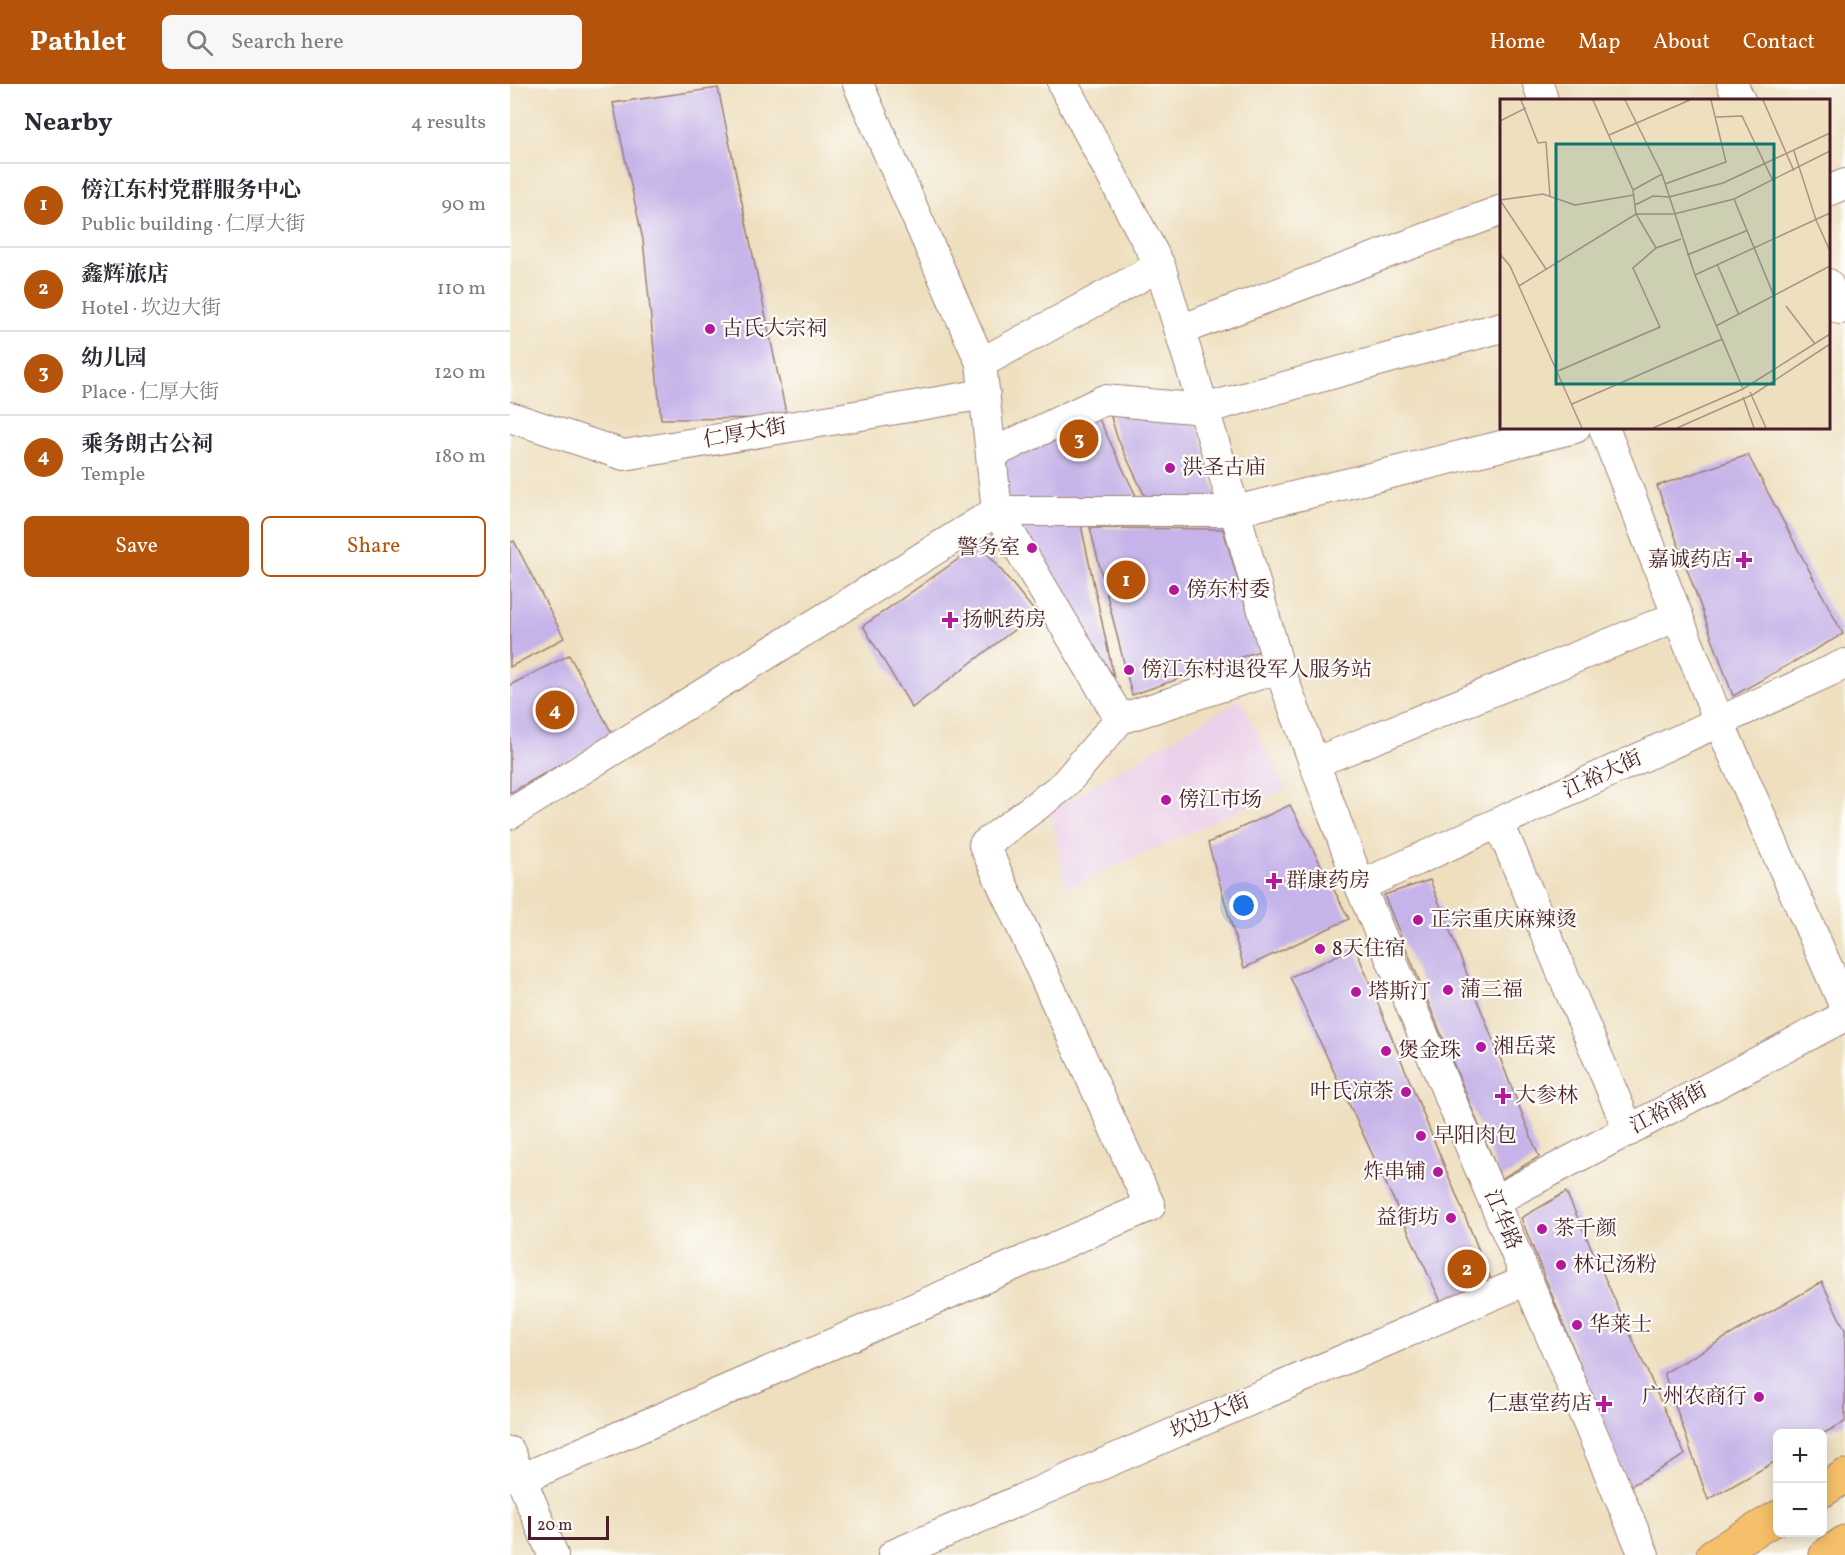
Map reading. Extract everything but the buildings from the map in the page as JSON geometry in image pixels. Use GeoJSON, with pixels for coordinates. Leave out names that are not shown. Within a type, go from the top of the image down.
{"type":"FeatureCollection","features":[{"type":"Feature","properties":{"kind":"main road"},"geometry":{"type":"LineString","coordinates":[[1827,1488],[1845,1476]]}},
{"type":"Feature","properties":{"kind":"main road"},"geometry":{"type":"LineString","coordinates":[[1713,1555],[1773,1521]]}},
{"type":"Feature","properties":{"kind":"main road"},"geometry":{"type":"LineString","coordinates":[[1826,1555],[1845,1542]]}},
{"type":"Feature","properties":{"kind":"street"},"geometry":{"type":"LineString","coordinates":[[858,84],[981,363],[997,510],[1120,719]]}},
{"type":"Feature","properties":{"kind":"street","name":"江华路"},"geometry":{"type":"LineString","coordinates":[[1063,84],[1160,266],[1236,510],[1279,668],[1360,886],[1644,1555]]}},
{"type":"Feature","properties":{"kind":"street"},"geometry":{"type":"LineString","coordinates":[[1538,84],[1543,99]]}},
{"type":"Feature","properties":{"kind":"street"},"geometry":{"type":"LineString","coordinates":[[1732,84],[1740,99]]}},
{"type":"Feature","properties":{"kind":"street"},"geometry":{"type":"LineString","coordinates":[[1830,190],[1845,184]]}},
{"type":"Feature","properties":{"kind":"street"},"geometry":{"type":"LineString","coordinates":[[1180,330],[1500,211]]}},
{"type":"Feature","properties":{"kind":"street"},"geometry":{"type":"LineString","coordinates":[[981,363],[1160,266]]}},
{"type":"Feature","properties":{"kind":"street"},"geometry":{"type":"LineString","coordinates":[[991,454],[1104,400],[1204,409],[1500,328]]}},
{"type":"Feature","properties":{"kind":"street","name":"仁厚大街"},"geometry":{"type":"LineString","coordinates":[[510,417],[624,455],[985,394]]}},
{"type":"Feature","properties":{"kind":"street"},"geometry":{"type":"LineString","coordinates":[[510,814],[997,510],[1236,510],[1571,429]]}},
{"type":"Feature","properties":{"kind":"street"},"geometry":{"type":"LineString","coordinates":[[1604,429],[1719,722],[1845,1007]]}},
{"type":"Feature","properties":{"kind":"street"},"geometry":{"type":"LineString","coordinates":[[1314,763],[1678,616]]}},
{"type":"Feature","properties":{"kind":"street","name":"江裕大街"},"geometry":{"type":"LineString","coordinates":[[1360,886],[1845,664]]}},
{"type":"Feature","properties":{"kind":"street"},"geometry":{"type":"LineString","coordinates":[[521,1479],[1150,1206],[984,845],[1063,786],[1120,719],[1279,668]]}},
{"type":"Feature","properties":{"kind":"street"},"geometry":{"type":"LineString","coordinates":[[1499,823],[1629,1131]]}},
{"type":"Feature","properties":{"kind":"street","name":"江裕南街"},"geometry":{"type":"LineString","coordinates":[[1494,1202],[1845,1016]]}},
{"type":"Feature","properties":{"kind":"street","name":"坎边大街"},"geometry":{"type":"LineString","coordinates":[[893,1555],[1527,1280]]}},
{"type":"Feature","properties":{"kind":"street"},"geometry":{"type":"LineString","coordinates":[[510,1452],[553,1555]]}},
{"type":"Feature","properties":{"kind":"shaded area","name":"傍江市场"},"geometry":{"type":"Polygon","coordinates":[[[1240,699],[1286,789],[1065,889],[1051,811],[1240,699]]]}},
{"type":"Feature","properties":{"kind":"place","name":"古氏大宗祠"},"geometry":{"type":"Point","coordinates":[710,329]}},
{"type":"Feature","properties":{"kind":"place","name":"幼儿园"},"geometry":{"type":"Point","coordinates":[1079,439]}},
{"type":"Feature","properties":{"kind":"place","name":"洪圣古庙"},"geometry":{"type":"Point","coordinates":[1170,468]}},
{"type":"Feature","properties":{"kind":"place","name":"警务室"},"geometry":{"type":"Point","coordinates":[1032,548]}},
{"type":"Feature","properties":{"kind":"place","name":"嘉诚药店"},"geometry":{"type":"Point","coordinates":[1744,560]}},
{"type":"Feature","properties":{"kind":"place","name":"傍江东村党群服务中心"},"geometry":{"type":"Point","coordinates":[1126,580]}},
{"type":"Feature","properties":{"kind":"place","name":"傍东村委"},"geometry":{"type":"Point","coordinates":[1174,590]}},
{"type":"Feature","properties":{"kind":"place","name":"扬帆药房"},"geometry":{"type":"Point","coordinates":[950,620]}},
{"type":"Feature","properties":{"kind":"place","name":"傍江东村退役军人服务站"},"geometry":{"type":"Point","coordinates":[1129,670]}},
{"type":"Feature","properties":{"kind":"place","name":"乘务朗古公祠"},"geometry":{"type":"Point","coordinates":[555,710]}},
{"type":"Feature","properties":{"kind":"place","name":"傍江市场"},"geometry":{"type":"Point","coordinates":[1166,800]}},
{"type":"Feature","properties":{"kind":"place","name":"群康药房"},"geometry":{"type":"Point","coordinates":[1274,881]}},
{"type":"Feature","properties":{"kind":"place","name":"正宗重庆麻辣烫"},"geometry":{"type":"Point","coordinates":[1418,920]}},
{"type":"Feature","properties":{"kind":"place","name":"8天住宿"},"geometry":{"type":"Point","coordinates":[1320,949]}},
{"type":"Feature","properties":{"kind":"place","name":"蒲三福"},"geometry":{"type":"Point","coordinates":[1448,990]}},
{"type":"Feature","properties":{"kind":"place","name":"塔斯汀"},"geometry":{"type":"Point","coordinates":[1356,992]}},
{"type":"Feature","properties":{"kind":"place","name":"湘岳菜"},"geometry":{"type":"Point","coordinates":[1481,1047]}},
{"type":"Feature","properties":{"kind":"place","name":"煲金珠"},"geometry":{"type":"Point","coordinates":[1386,1051]}},
{"type":"Feature","properties":{"kind":"place","name":"叶氏凉茶"},"geometry":{"type":"Point","coordinates":[1406,1092]}},
{"type":"Feature","properties":{"kind":"place","name":"大参林"},"geometry":{"type":"Point","coordinates":[1503,1096]}},
{"type":"Feature","properties":{"kind":"place","name":"早阳肉包"},"geometry":{"type":"Point","coordinates":[1421,1136]}},
{"type":"Feature","properties":{"kind":"place","name":"炸串铺"},"geometry":{"type":"Point","coordinates":[1438,1172]}},
{"type":"Feature","properties":{"kind":"place","name":"益街坊"},"geometry":{"type":"Point","coordinates":[1451,1218]}},
{"type":"Feature","properties":{"kind":"place","name":"茶千颜"},"geometry":{"type":"Point","coordinates":[1542,1229]}},
{"type":"Feature","properties":{"kind":"place","name":"林记汤粉"},"geometry":{"type":"Point","coordinates":[1561,1265]}},
{"type":"Feature","properties":{"kind":"place","name":"鑫辉旅店"},"geometry":{"type":"Point","coordinates":[1467,1269]}},
{"type":"Feature","properties":{"kind":"place","name":"华莱士"},"geometry":{"type":"Point","coordinates":[1577,1325]}},
{"type":"Feature","properties":{"kind":"place","name":"广州农商行"},"geometry":{"type":"Point","coordinates":[1759,1397]}},
{"type":"Feature","properties":{"kind":"place","name":"仁惠堂药店"},"geometry":{"type":"Point","coordinates":[1604,1404]}}]}
